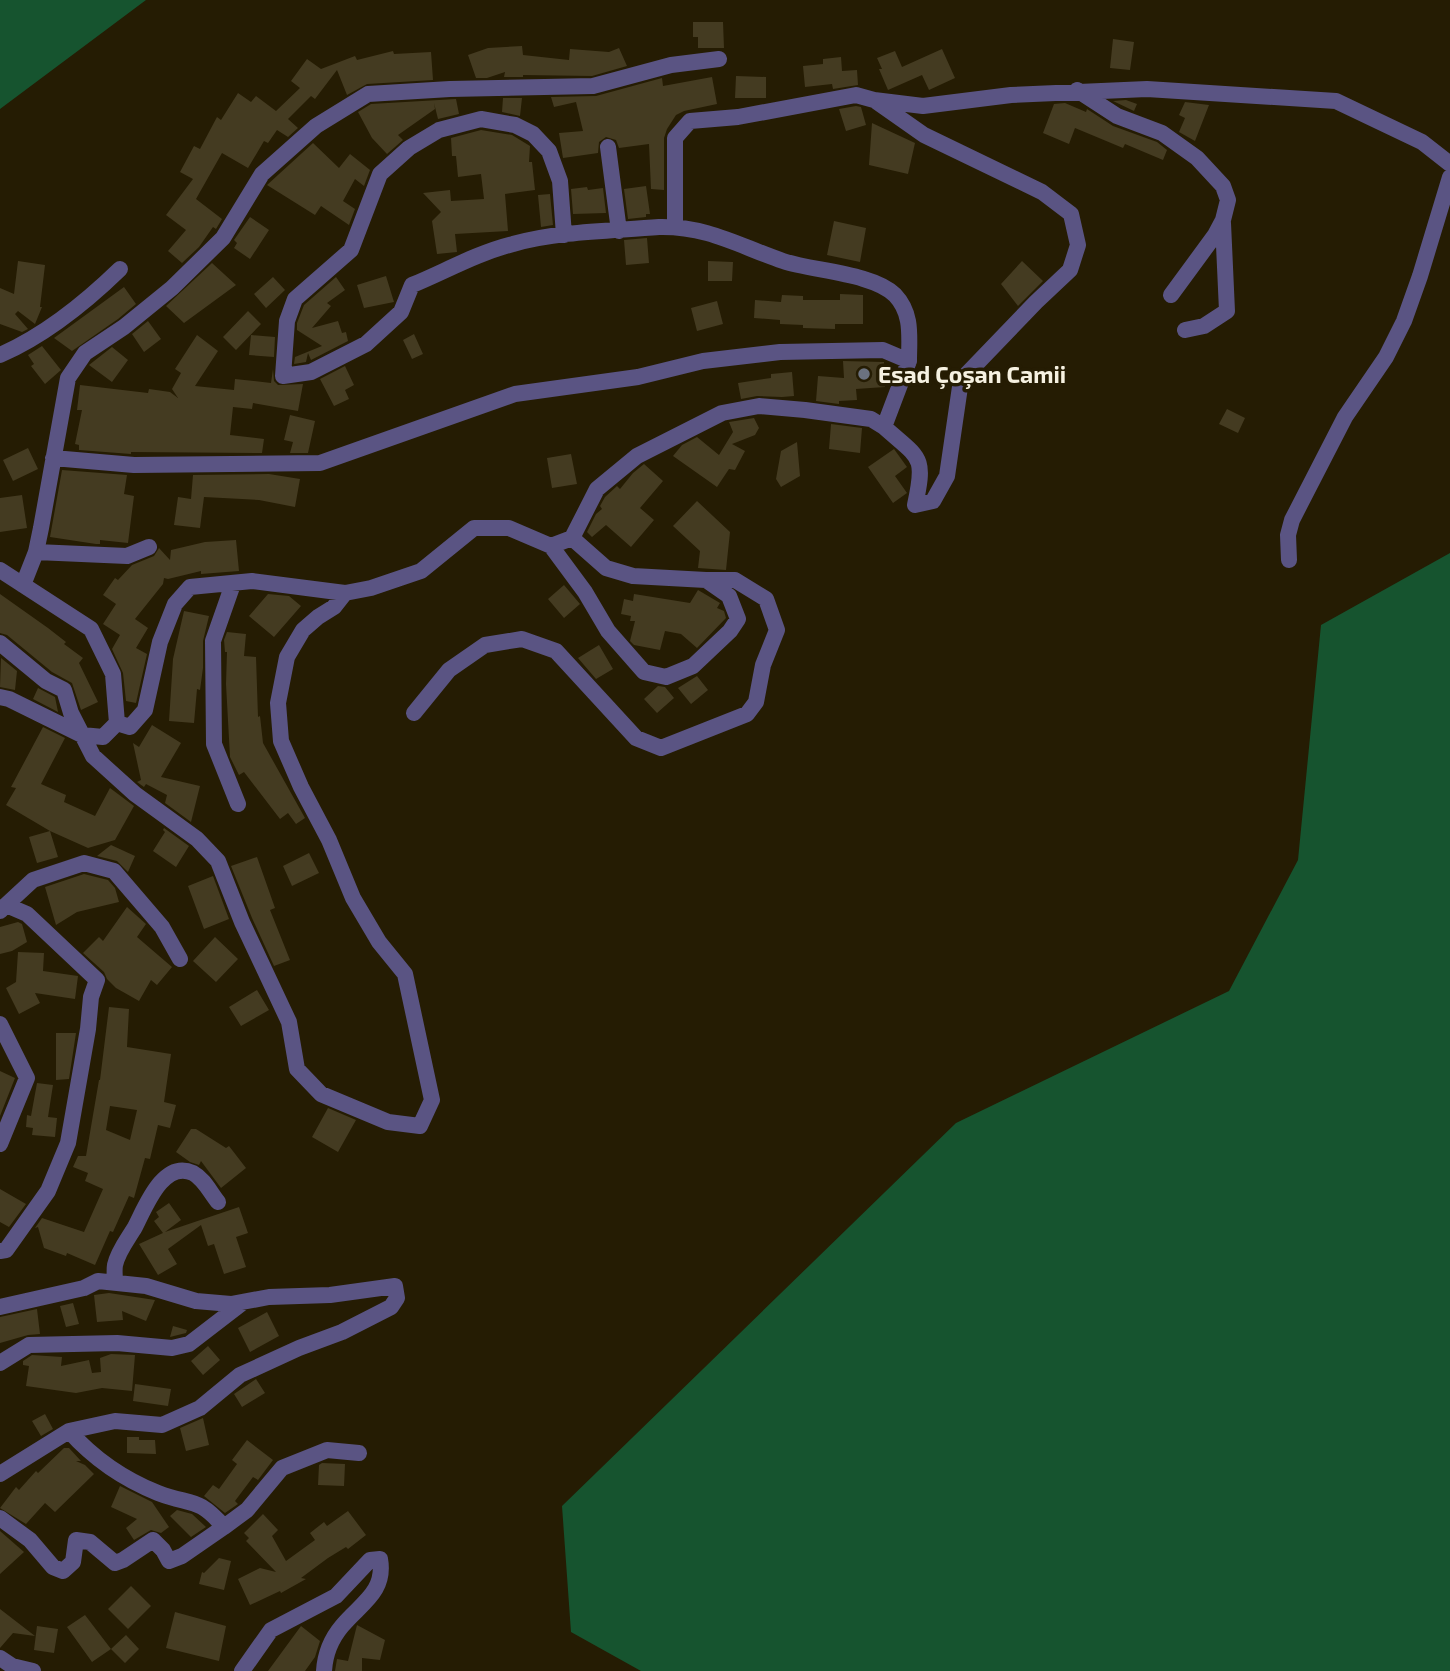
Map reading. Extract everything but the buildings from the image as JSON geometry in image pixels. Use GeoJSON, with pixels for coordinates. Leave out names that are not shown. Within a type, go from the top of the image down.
{"type":"FeatureCollection","features":[{"type":"Feature","properties":{"kind":"street"},"geometry":{"type":"LineString","coordinates":[[23,585],[36,552],[68,378],[85,353],[124,327],[172,288],[223,238],[262,174],[316,126],[368,94],[593,86],[671,65],[719,59]]}},
{"type":"Feature","properties":{"kind":"street"},"geometry":{"type":"LineString","coordinates":[[675,227],[674,138],[690,121],[738,117],[856,94],[874,100],[923,106],[1077,90],[1147,89],[1336,101],[1422,142],[1450,164]]}},
{"type":"Feature","properties":{"kind":"street"},"geometry":{"type":"LineString","coordinates":[[1077,90],[1117,116],[1162,132],[1197,158],[1223,186],[1228,200],[1216,235],[1171,295]]}},
{"type":"Feature","properties":{"kind":"street"},"geometry":{"type":"LineString","coordinates":[[551,546],[572,538],[597,489],[637,456],[722,413],[759,406],[871,419],[917,456],[922,472],[915,505],[933,501],[947,476],[961,380],[1035,302],[1070,270],[1079,245],[1071,214],[1042,192],[924,135],[874,100]]}},
{"type":"Feature","properties":{"kind":"street"},"geometry":{"type":"LineString","coordinates":[[564,235],[560,181],[549,151],[533,134],[515,125],[481,119],[439,130],[410,148],[380,174],[351,250],[295,299],[287,321],[284,376],[311,372],[366,344],[401,312],[412,285],[466,260],[515,243],[564,235],[675,227],[727,237],[784,261],[871,282],[894,295],[909,318],[909,361],[884,427]]}},
{"type":"Feature","properties":{"kind":"street"},"geometry":{"type":"LineString","coordinates":[[608,146],[619,231]]}},
{"type":"Feature","properties":{"kind":"street"},"geometry":{"type":"LineString","coordinates":[[1289,560],[1288,535],[1292,520],[1345,417],[1386,357],[1404,321],[1450,177]]}},
{"type":"Feature","properties":{"kind":"street"},"geometry":{"type":"LineString","coordinates":[[1185,330],[1204,326],[1227,311],[1223,220]]}},
{"type":"Feature","properties":{"kind":"street"},"geometry":{"type":"LineString","coordinates":[[0,355],[49,329],[94,294],[120,269]]}},
{"type":"Feature","properties":{"kind":"street"},"geometry":{"type":"LineString","coordinates":[[53,457],[134,465],[320,463],[515,394],[638,377],[703,361],[780,352],[883,350],[909,361]]}},
{"type":"Feature","properties":{"kind":"street"},"geometry":{"type":"LineString","coordinates":[[117,723],[130,727],[145,710],[160,642],[175,604],[190,587],[252,581],[345,593],[371,588],[421,571],[474,528],[509,528],[551,546],[585,592],[608,631],[644,672],[666,677],[693,666],[730,631],[738,619],[729,596],[706,580]]}},
{"type":"Feature","properties":{"kind":"street"},"geometry":{"type":"LineString","coordinates":[[414,713],[449,670],[485,645],[522,639],[556,651],[636,738],[661,748],[747,715],[756,702],[763,665],[777,630],[766,599],[735,580],[633,576],[606,568],[572,538]]}},
{"type":"Feature","properties":{"kind":"street"},"geometry":{"type":"LineString","coordinates":[[36,552],[127,556],[149,547]]}},
{"type":"Feature","properties":{"kind":"street"},"geometry":{"type":"LineString","coordinates":[[0,570],[91,629],[113,674],[117,723],[103,737],[82,735],[0,697]]}},
{"type":"Feature","properties":{"kind":"street"},"geometry":{"type":"LineString","coordinates":[[233,584],[213,641],[214,744],[239,804]]}},
{"type":"Feature","properties":{"kind":"street"},"geometry":{"type":"LineString","coordinates":[[0,643],[46,681],[64,691],[71,713],[93,756],[135,794],[197,839],[218,861],[242,922],[289,1022],[297,1069],[321,1094],[388,1122],[420,1126],[432,1100],[405,974],[379,942],[353,898],[329,840],[281,741],[278,703],[287,657],[303,631],[334,607],[345,593]]}},
{"type":"Feature","properties":{"kind":"street"},"geometry":{"type":"LineString","coordinates":[[3,908],[33,880],[83,863],[114,871],[162,927],[180,959]]}},
{"type":"Feature","properties":{"kind":"street"},"geometry":{"type":"LineString","coordinates":[[0,1251],[6,1250],[48,1191],[68,1143],[91,997],[97,980],[27,914],[3,908]]}},
{"type":"Feature","properties":{"kind":"street"},"geometry":{"type":"LineString","coordinates":[[0,1024],[27,1078],[0,1144]]}},
{"type":"Feature","properties":{"kind":"street"},"geometry":{"type":"LineString","coordinates":[[115,1282],[114,1268],[118,1256],[153,1192],[170,1174],[194,1174],[207,1185],[218,1202]]}},
{"type":"Feature","properties":{"kind":"street"},"geometry":{"type":"LineString","coordinates":[[0,1307],[84,1289],[98,1281],[146,1286],[196,1301],[241,1304],[269,1297],[330,1296],[395,1286],[397,1291],[397,1298],[391,1307],[342,1332],[240,1375],[200,1408],[162,1425],[115,1421],[69,1431],[0,1475]]}},
{"type":"Feature","properties":{"kind":"street"},"geometry":{"type":"LineString","coordinates":[[0,1363],[29,1345],[117,1343],[172,1348],[189,1345],[241,1304]]}},
{"type":"Feature","properties":{"kind":"street"},"geometry":{"type":"LineString","coordinates":[[69,1431],[103,1464],[162,1494],[199,1503],[224,1527]]}},
{"type":"Feature","properties":{"kind":"street"},"geometry":{"type":"LineString","coordinates":[[0,1518],[30,1540],[52,1567],[63,1571],[73,1562],[76,1540],[90,1542],[115,1563],[153,1540],[169,1561],[182,1556],[247,1510],[282,1468],[327,1450],[359,1453]]}},
{"type":"Feature","properties":{"kind":"street"},"geometry":{"type":"LineString","coordinates":[[242,1671],[271,1630],[336,1596],[370,1560],[380,1559],[383,1573],[368,1601],[341,1627],[326,1655],[324,1671]]}},
{"type":"Feature","properties":{"kind":"street"},"geometry":{"type":"LineString","coordinates":[[0,1658],[12,1666],[33,1671]]}},
{"type":"Feature","properties":{"kind":"green space"},"geometry":{"type":"Polygon","coordinates":[[[0,0],[146,0],[0,109],[0,0]]]}},
{"type":"Feature","properties":{"kind":"green space"},"geometry":{"type":"Polygon","coordinates":[[[1450,553],[1450,1671],[641,1671],[571,1632],[562,1506],[956,1123],[1229,991],[1298,860],[1321,625],[1450,553]]]}},
{"type":"Feature","properties":{"kind":"place","name":"Esad Çoşan Camii"},"geometry":{"type":"Point","coordinates":[864,374]}}]}
